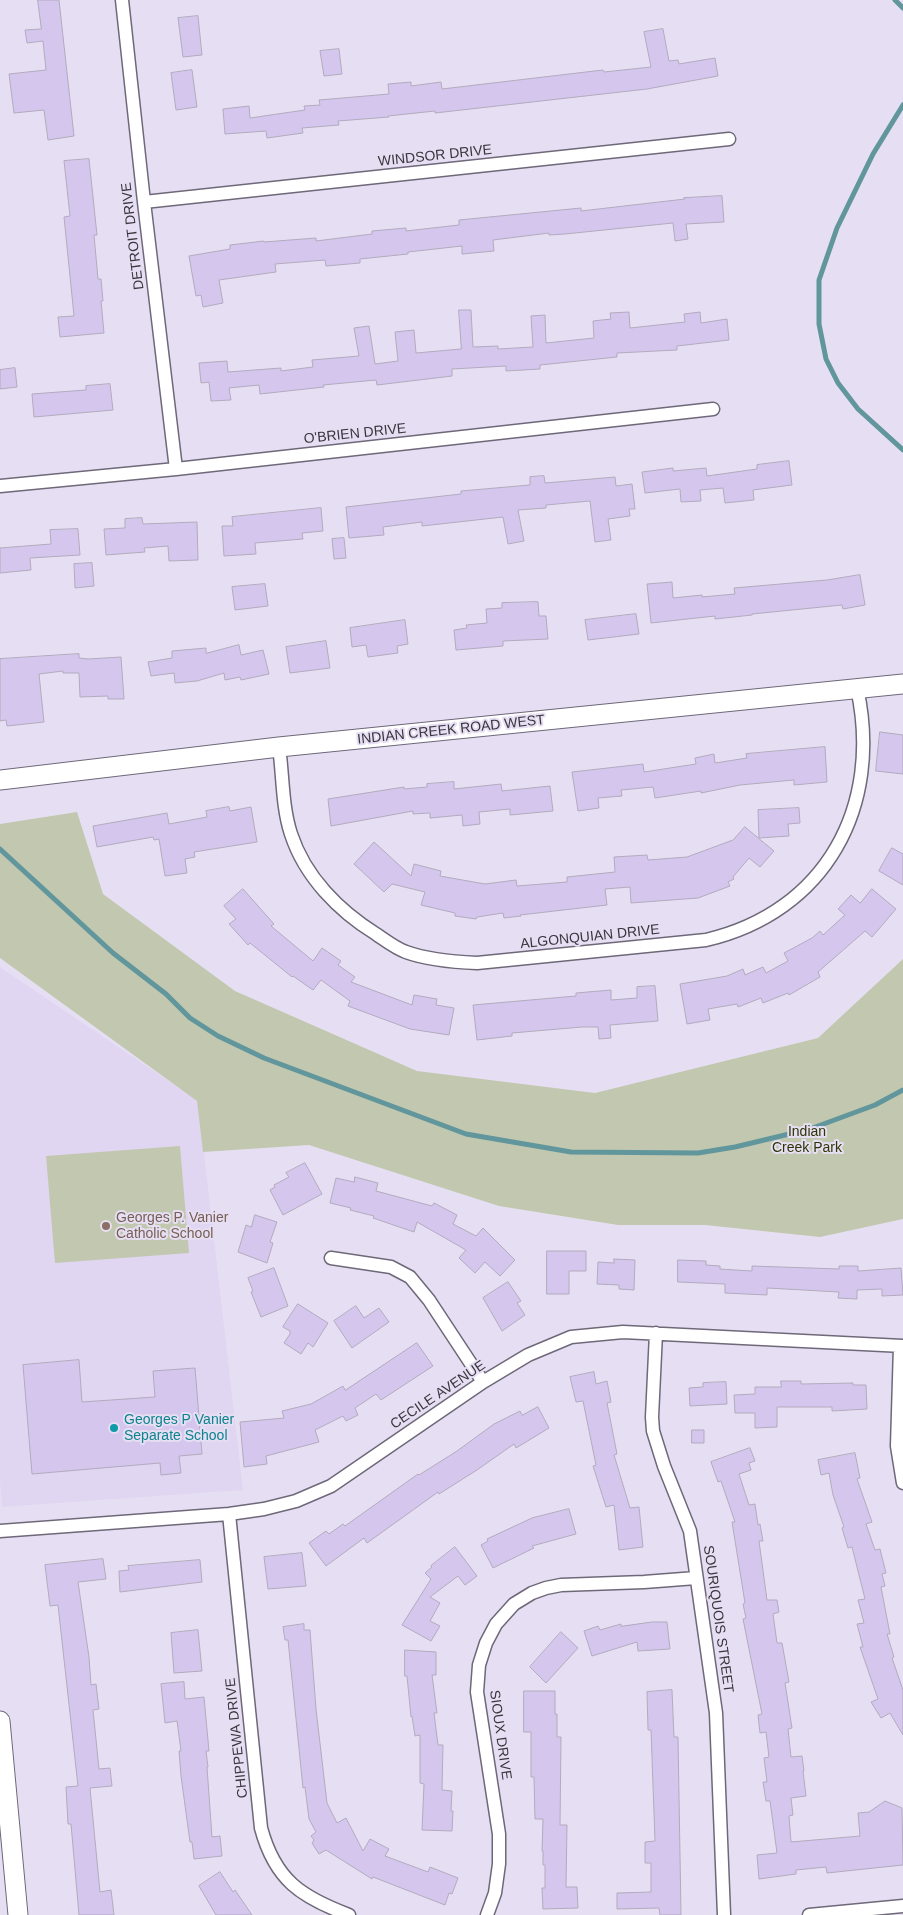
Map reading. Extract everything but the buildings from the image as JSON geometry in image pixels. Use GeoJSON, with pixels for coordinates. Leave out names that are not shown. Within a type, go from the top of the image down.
{"type":"FeatureCollection","features":[{"type":"Feature","properties":{"kind":"street","name":"DETROIT DRIVE"},"geometry":{"type":"LineString","coordinates":[[122,0],[176,469]]}},
{"type":"Feature","properties":{"kind":"street","name":"WINDSOR DRIVE"},"geometry":{"type":"LineString","coordinates":[[144,202],[729,139]]}},
{"type":"Feature","properties":{"kind":"street","name":"O'BRIEN DRIVE"},"geometry":{"type":"LineString","coordinates":[[0,486],[176,469],[712,409]]}},
{"type":"Feature","properties":{"kind":"street","name":"INDIAN CREEK ROAD WEST"},"geometry":{"type":"LineString","coordinates":[[0,780],[280,747],[903,684]]}},
{"type":"Feature","properties":{"kind":"street","name":"ALGONQUIAN DRIVE"},"geometry":{"type":"LineString","coordinates":[[280,747],[288,820],[297,849],[304,862],[322,889],[343,911],[368,930],[404,951],[425,958],[477,963],[706,940],[727,935],[782,908],[815,877],[838,845],[857,802],[862,771],[864,746],[862,709],[857,688]]}},
{"type":"Feature","properties":{"kind":"street"},"geometry":{"type":"LineString","coordinates":[[331,1258],[390,1267],[410,1277],[425,1295],[483,1382]]}},
{"type":"Feature","properties":{"kind":"street","name":"CECILE AVENUE"},"geometry":{"type":"LineString","coordinates":[[0,1531],[229,1514],[296,1502],[330,1486],[483,1382],[528,1355],[572,1337],[623,1332],[901,1346]]}},
{"type":"Feature","properties":{"kind":"street","name":"SOURIQUOIS STREET"},"geometry":{"type":"LineString","coordinates":[[656,1333],[653,1432],[664,1466],[690,1531],[716,1713],[724,1915]]}},
{"type":"Feature","properties":{"kind":"street"},"geometry":{"type":"LineString","coordinates":[[901,1346],[897,1446],[903,1483]]}},
{"type":"Feature","properties":{"kind":"street","name":"CHIPPEWA DRIVE"},"geometry":{"type":"LineString","coordinates":[[229,1514],[261,1828],[265,1842],[279,1870],[304,1894],[320,1904],[350,1915]]}},
{"type":"Feature","properties":{"kind":"street","name":"SIOUX DRIVE"},"geometry":{"type":"LineString","coordinates":[[486,1915],[495,1893],[499,1864],[499,1834],[477,1692],[478,1665],[486,1643],[496,1624],[514,1604],[532,1593],[546,1588],[562,1585],[696,1578]]}},
{"type":"Feature","properties":{"kind":"street"},"geometry":{"type":"LineString","coordinates":[[0,1721],[18,1915]]}},
{"type":"Feature","properties":{"kind":"street"},"geometry":{"type":"LineString","coordinates":[[809,1915],[903,1906]]}},
{"type":"Feature","properties":{"kind":"shaded area","name":"Georges P. Vanier Catholic School"},"geometry":{"type":"Polygon","coordinates":[[[0,967],[198,1101],[243,1490],[2,1507],[0,1481],[0,967]]]}},
{"type":"Feature","properties":{"kind":"green space","name":"Indian Creek Park"},"geometry":{"type":"Polygon","coordinates":[[[77,812],[103,894],[235,991],[417,1071],[595,1093],[818,1038],[903,959],[903,1219],[820,1237],[705,1225],[618,1225],[499,1206],[309,1145],[203,1152],[197,1101],[0,958],[0,824],[77,812]]]}},
{"type":"Feature","properties":{"kind":"green space"},"geometry":{"type":"Polygon","coordinates":[[[180,1146],[189,1253],[55,1263],[46,1156],[180,1146]]]}},
{"type":"Feature","properties":{"kind":"waterway"},"geometry":{"type":"LineString","coordinates":[[895,0],[903,8]]}},
{"type":"Feature","properties":{"kind":"waterway"},"geometry":{"type":"LineString","coordinates":[[903,105],[873,154],[837,228],[819,280],[819,324],[826,359],[838,383],[858,409],[903,450]]}},
{"type":"Feature","properties":{"kind":"waterway"},"geometry":{"type":"LineString","coordinates":[[0,849],[113,953],[166,994],[190,1018],[218,1036],[264,1058],[466,1134],[571,1152],[698,1153],[735,1147],[810,1129],[875,1105],[903,1090]]}},
{"type":"Feature","properties":{"kind":"place","name":"Georges P. Vanier Catholic School"},"geometry":{"type":"Point","coordinates":[106,1226]}},
{"type":"Feature","properties":{"kind":"place","name":"Georges P Vanier Separate School"},"geometry":{"type":"Point","coordinates":[114,1428]}}]}
